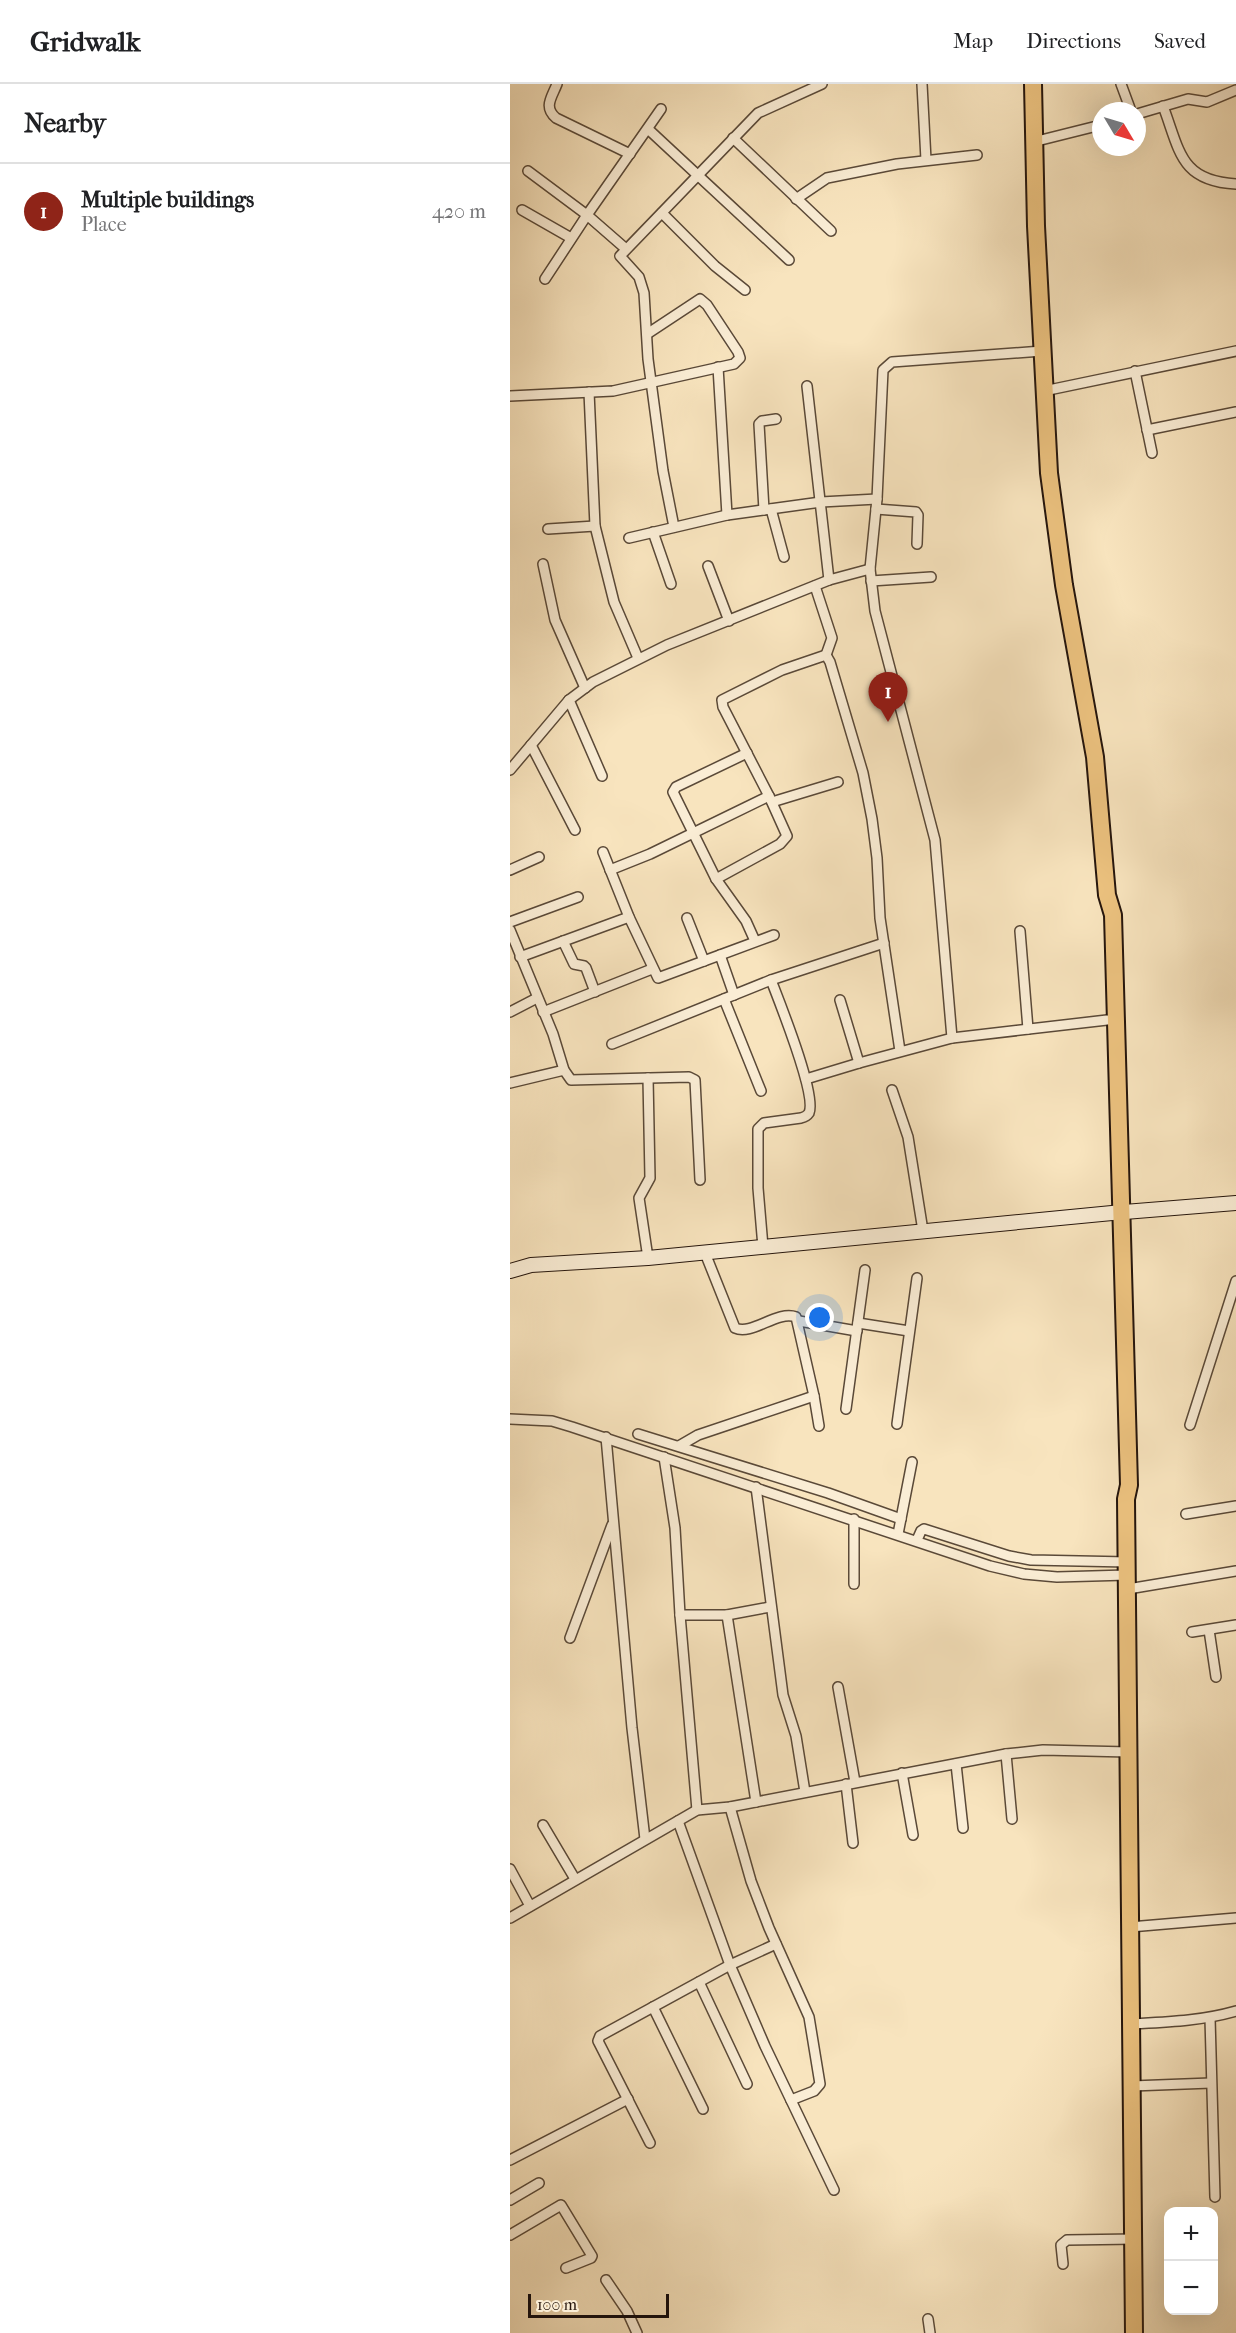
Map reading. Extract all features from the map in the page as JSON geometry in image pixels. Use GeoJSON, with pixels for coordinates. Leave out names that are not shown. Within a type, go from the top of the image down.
{"type":"FeatureCollection","features":[{"type":"Feature","properties":{"kind":"highway"},"geometry":{"type":"LineString","coordinates":[[1033,84],[1033,142],[1042,351],[1054,511],[1064,585],[1095,758],[1107,895],[1113,915],[1117,1213]]}},
{"type":"Feature","properties":{"kind":"highway"},"geometry":{"type":"LineString","coordinates":[[1107,895],[1104,907],[1107,1020],[1129,1485],[1126,1499],[1135,2239],[1134,2333]]}},
{"type":"Feature","properties":{"kind":"street"},"geometry":{"type":"LineString","coordinates":[[557,84],[548,110],[550,114],[630,154]]}},
{"type":"Feature","properties":{"kind":"street"},"geometry":{"type":"LineString","coordinates":[[674,527],[663,471],[651,384],[642,284],[620,256],[758,113],[819,84]]}},
{"type":"Feature","properties":{"kind":"street"},"geometry":{"type":"LineString","coordinates":[[922,84],[926,160]]}},
{"type":"Feature","properties":{"kind":"street"},"geometry":{"type":"LineString","coordinates":[[1121,84],[1128,102]]}},
{"type":"Feature","properties":{"kind":"street"},"geometry":{"type":"LineString","coordinates":[[1146,111],[1188,99],[1207,102],[1231,89]]}},
{"type":"Feature","properties":{"kind":"street"},"geometry":{"type":"LineString","coordinates":[[1163,106],[1182,158],[1188,167],[1198,176],[1209,181],[1236,184]]}},
{"type":"Feature","properties":{"kind":"street"},"geometry":{"type":"LineString","coordinates":[[545,279],[586,215],[661,109]]}},
{"type":"Feature","properties":{"kind":"street"},"geometry":{"type":"LineString","coordinates":[[1033,142],[1092,127]]}},
{"type":"Feature","properties":{"kind":"street"},"geometry":{"type":"LineString","coordinates":[[648,129],[789,260]]}},
{"type":"Feature","properties":{"kind":"street"},"geometry":{"type":"LineString","coordinates":[[733,138],[831,231]]}},
{"type":"Feature","properties":{"kind":"street"},"geometry":{"type":"LineString","coordinates":[[796,199],[827,178],[926,160],[977,155]]}},
{"type":"Feature","properties":{"kind":"street"},"geometry":{"type":"LineString","coordinates":[[528,171],[626,249]]}},
{"type":"Feature","properties":{"kind":"street"},"geometry":{"type":"LineString","coordinates":[[522,210],[572,238]]}},
{"type":"Feature","properties":{"kind":"street"},"geometry":{"type":"LineString","coordinates":[[662,213],[715,266],[745,290]]}},
{"type":"Feature","properties":{"kind":"street"},"geometry":{"type":"LineString","coordinates":[[510,396],[613,392],[734,363],[740,358],[703,301],[696,301],[647,334]]}},
{"type":"Feature","properties":{"kind":"street"},"geometry":{"type":"LineString","coordinates":[[952,1038],[941,924],[941,886],[935,840],[875,611],[871,581],[883,370],[892,362],[1042,351]]}},
{"type":"Feature","properties":{"kind":"street"},"geometry":{"type":"LineString","coordinates":[[1044,391],[1236,351]]}},
{"type":"Feature","properties":{"kind":"street"},"geometry":{"type":"LineString","coordinates":[[718,367],[727,515]]}},
{"type":"Feature","properties":{"kind":"street"},"geometry":{"type":"LineString","coordinates":[[1135,371],[1152,453]]}},
{"type":"Feature","properties":{"kind":"street"},"geometry":{"type":"LineString","coordinates":[[807,386],[829,580]]}},
{"type":"Feature","properties":{"kind":"street"},"geometry":{"type":"LineString","coordinates":[[589,392],[595,526],[614,602],[638,658]]}},
{"type":"Feature","properties":{"kind":"street"},"geometry":{"type":"LineString","coordinates":[[1147,430],[1236,412]]}},
{"type":"Feature","properties":{"kind":"street"},"geometry":{"type":"LineString","coordinates":[[776,419],[762,421],[759,424],[767,509],[784,557]]}},
{"type":"Feature","properties":{"kind":"street"},"geometry":{"type":"LineString","coordinates":[[629,538],[727,515],[821,502],[877,499]]}},
{"type":"Feature","properties":{"kind":"street"},"geometry":{"type":"LineString","coordinates":[[876,509],[916,512],[918,515],[917,544]]}},
{"type":"Feature","properties":{"kind":"street"},"geometry":{"type":"LineString","coordinates":[[548,529],[595,526]]}},
{"type":"Feature","properties":{"kind":"street"},"geometry":{"type":"LineString","coordinates":[[653,532],[671,584]]}},
{"type":"Feature","properties":{"kind":"street"},"geometry":{"type":"LineString","coordinates":[[543,564],[555,620],[585,688]]}},
{"type":"Feature","properties":{"kind":"street"},"geometry":{"type":"LineString","coordinates":[[708,566],[729,621]]}},
{"type":"Feature","properties":{"kind":"street"},"geometry":{"type":"LineString","coordinates":[[510,770],[569,700],[585,688],[638,658],[829,580],[870,569]]}},
{"type":"Feature","properties":{"kind":"street"},"geometry":{"type":"LineString","coordinates":[[871,581],[931,577]]}},
{"type":"Feature","properties":{"kind":"street"},"geometry":{"type":"LineString","coordinates":[[815,586],[832,638],[826,655],[863,773],[870,808],[877,858],[880,918],[900,1051]]}},
{"type":"Feature","properties":{"kind":"street"},"geometry":{"type":"LineString","coordinates":[[716,879],[785,840],[786,831],[723,708],[722,700],[782,670],[826,655]]}},
{"type":"Feature","properties":{"kind":"street"},"geometry":{"type":"LineString","coordinates":[[569,700],[602,776]]}},
{"type":"Feature","properties":{"kind":"street"},"geometry":{"type":"LineString","coordinates":[[531,745],[575,830]]}},
{"type":"Feature","properties":{"kind":"street"},"geometry":{"type":"LineString","coordinates":[[747,753],[672,792],[716,879],[746,921],[755,941]]}},
{"type":"Feature","properties":{"kind":"street"},"geometry":{"type":"LineString","coordinates":[[610,870],[771,799],[838,782]]}},
{"type":"Feature","properties":{"kind":"street"},"geometry":{"type":"LineString","coordinates":[[603,852],[656,976],[661,978],[774,935]]}},
{"type":"Feature","properties":{"kind":"street"},"geometry":{"type":"LineString","coordinates":[[510,870],[539,857]]}},
{"type":"Feature","properties":{"kind":"street"},"geometry":{"type":"LineString","coordinates":[[510,922],[578,897]]}},
{"type":"Feature","properties":{"kind":"street"},"geometry":{"type":"LineString","coordinates":[[520,957],[629,917]]}},
{"type":"Feature","properties":{"kind":"street"},"geometry":{"type":"LineString","coordinates":[[687,918],[704,961]]}},
{"type":"Feature","properties":{"kind":"street"},"geometry":{"type":"LineString","coordinates":[[510,930],[553,1034],[564,1070],[571,1080],[693,1078],[696,1083],[700,1180]]}},
{"type":"Feature","properties":{"kind":"street"},"geometry":{"type":"LineString","coordinates":[[1020,931],[1028,1029]]}},
{"type":"Feature","properties":{"kind":"street"},"geometry":{"type":"LineString","coordinates":[[563,941],[574,964],[586,968],[595,992]]}},
{"type":"Feature","properties":{"kind":"street"},"geometry":{"type":"LineString","coordinates":[[612,1044],[771,980],[884,943]]}},
{"type":"Feature","properties":{"kind":"street"},"geometry":{"type":"LineString","coordinates":[[720,955],[734,995]]}},
{"type":"Feature","properties":{"kind":"street"},"geometry":{"type":"LineString","coordinates":[[543,1012],[652,969]]}},
{"type":"Feature","properties":{"kind":"street"},"geometry":{"type":"LineString","coordinates":[[762,1247],[758,1188],[758,1129],[764,1123],[806,1116],[810,1108],[806,1079],[771,980]]}},
{"type":"Feature","properties":{"kind":"street"},"geometry":{"type":"LineString","coordinates":[[510,1012],[537,998]]}},
{"type":"Feature","properties":{"kind":"street"},"geometry":{"type":"LineString","coordinates":[[724,999],[761,1091]]}},
{"type":"Feature","properties":{"kind":"street"},"geometry":{"type":"LineString","coordinates":[[840,1000],[859,1063]]}},
{"type":"Feature","properties":{"kind":"street"},"geometry":{"type":"LineString","coordinates":[[806,1079],[952,1038],[1107,1020]]}},
{"type":"Feature","properties":{"kind":"street"},"geometry":{"type":"LineString","coordinates":[[510,1083],[564,1070]]}},
{"type":"Feature","properties":{"kind":"street"},"geometry":{"type":"LineString","coordinates":[[648,1078],[650,1178],[639,1198],[648,1258]]}},
{"type":"Feature","properties":{"kind":"street"},"geometry":{"type":"LineString","coordinates":[[891,1090],[909,1137],[923,1231]]}},
{"type":"Feature","properties":{"kind":"street"},"geometry":{"type":"LineString","coordinates":[[510,1271],[531,1265],[705,1253],[1236,1203]]}},
{"type":"Feature","properties":{"kind":"street"},"geometry":{"type":"LineString","coordinates":[[705,1253],[735,1328],[743,1330],[786,1315],[796,1317],[799,1321],[819,1426]]}},
{"type":"Feature","properties":{"kind":"street"},"geometry":{"type":"LineString","coordinates":[[846,1409],[865,1270]]}},
{"type":"Feature","properties":{"kind":"street"},"geometry":{"type":"LineString","coordinates":[[897,1424],[917,1278]]}},
{"type":"Feature","properties":{"kind":"street"},"geometry":{"type":"LineString","coordinates":[[1190,1425],[1236,1281]]}},
{"type":"Feature","properties":{"kind":"street"},"geometry":{"type":"LineString","coordinates":[[799,1321],[909,1331]]}},
{"type":"Feature","properties":{"kind":"street"},"geometry":{"type":"LineString","coordinates":[[679,1446],[698,1435],[814,1396]]}},
{"type":"Feature","properties":{"kind":"street"},"geometry":{"type":"LineString","coordinates":[[510,1419],[552,1421],[606,1437],[990,1566],[1024,1574],[1057,1578],[1236,1571]]}},
{"type":"Feature","properties":{"kind":"street"},"geometry":{"type":"LineString","coordinates":[[638,1434],[828,1493],[901,1519]]}},
{"type":"Feature","properties":{"kind":"street"},"geometry":{"type":"LineString","coordinates":[[606,1437],[645,1839]]}},
{"type":"Feature","properties":{"kind":"street"},"geometry":{"type":"LineString","coordinates":[[664,1457],[675,1528],[697,1810]]}},
{"type":"Feature","properties":{"kind":"street"},"geometry":{"type":"LineString","coordinates":[[898,1534],[912,1462]]}},
{"type":"Feature","properties":{"kind":"street"},"geometry":{"type":"LineString","coordinates":[[756,1487],[783,1695],[796,1736],[805,1792]]}},
{"type":"Feature","properties":{"kind":"street"},"geometry":{"type":"LineString","coordinates":[[1186,1514],[1236,1506]]}},
{"type":"Feature","properties":{"kind":"street"},"geometry":{"type":"LineString","coordinates":[[854,1520],[854,1584]]}},
{"type":"Feature","properties":{"kind":"street"},"geometry":{"type":"LineString","coordinates":[[570,1638],[613,1523]]}},
{"type":"Feature","properties":{"kind":"street"},"geometry":{"type":"LineString","coordinates":[[917,1540],[924,1529],[1031,1560],[1127,1575]]}},
{"type":"Feature","properties":{"kind":"street"},"geometry":{"type":"LineString","coordinates":[[680,1615],[727,1614],[770,1607]]}},
{"type":"Feature","properties":{"kind":"street"},"geometry":{"type":"LineString","coordinates":[[727,1614],[756,1802]]}},
{"type":"Feature","properties":{"kind":"street"},"geometry":{"type":"LineString","coordinates":[[1192,1632],[1236,1625]]}},
{"type":"Feature","properties":{"kind":"street"},"geometry":{"type":"LineString","coordinates":[[1209,1629],[1216,1677]]}},
{"type":"Feature","properties":{"kind":"street"},"geometry":{"type":"LineString","coordinates":[[838,1687],[851,1783],[853,1842]]}},
{"type":"Feature","properties":{"kind":"street"},"geometry":{"type":"LineString","coordinates":[[510,1918],[697,1810],[730,1807],[1006,1754],[1043,1750],[1129,1752]]}},
{"type":"Feature","properties":{"kind":"street"},"geometry":{"type":"LineString","coordinates":[[1006,1754],[1012,1819]]}},
{"type":"Feature","properties":{"kind":"street"},"geometry":{"type":"LineString","coordinates":[[956,1764],[963,1828]]}},
{"type":"Feature","properties":{"kind":"street"},"geometry":{"type":"LineString","coordinates":[[902,1773],[913,1835]]}},
{"type":"Feature","properties":{"kind":"street"},"geometry":{"type":"LineString","coordinates":[[730,1807],[751,1881],[809,2017],[820,2084],[814,2091],[791,2100]]}},
{"type":"Feature","properties":{"kind":"street"},"geometry":{"type":"LineString","coordinates":[[678,1821],[730,1965],[834,2190]]}},
{"type":"Feature","properties":{"kind":"street"},"geometry":{"type":"LineString","coordinates":[[543,1825],[575,1879]]}},
{"type":"Feature","properties":{"kind":"street"},"geometry":{"type":"LineString","coordinates":[[510,1869],[530,1906]]}},
{"type":"Feature","properties":{"kind":"street"},"geometry":{"type":"LineString","coordinates":[[1130,1926],[1236,1918]]}},
{"type":"Feature","properties":{"kind":"street"},"geometry":{"type":"LineString","coordinates":[[650,2143],[598,2041],[604,2032],[730,1965],[776,1944]]}},
{"type":"Feature","properties":{"kind":"street"},"geometry":{"type":"LineString","coordinates":[[699,1982],[747,2084]]}},
{"type":"Feature","properties":{"kind":"street"},"geometry":{"type":"LineString","coordinates":[[653,2007],[704,2109]]}},
{"type":"Feature","properties":{"kind":"street"},"geometry":{"type":"LineString","coordinates":[[1131,2024],[1210,2018],[1236,2011]]}},
{"type":"Feature","properties":{"kind":"street"},"geometry":{"type":"LineString","coordinates":[[1210,2018],[1215,2197]]}},
{"type":"Feature","properties":{"kind":"street"},"geometry":{"type":"LineString","coordinates":[[1132,2086],[1211,2083]]}},
{"type":"Feature","properties":{"kind":"street"},"geometry":{"type":"LineString","coordinates":[[510,2160],[628,2099]]}},
{"type":"Feature","properties":{"kind":"street"},"geometry":{"type":"LineString","coordinates":[[510,2200],[539,2183]]}},
{"type":"Feature","properties":{"kind":"street"},"geometry":{"type":"LineString","coordinates":[[510,2235],[561,2205],[592,2256],[566,2268]]}},
{"type":"Feature","properties":{"kind":"street"},"geometry":{"type":"LineString","coordinates":[[1063,2264],[1061,2245],[1067,2240],[1135,2239]]}},
{"type":"Feature","properties":{"kind":"street"},"geometry":{"type":"LineString","coordinates":[[606,2280],[627,2311],[637,2333]]}},
{"type":"Feature","properties":{"kind":"street"},"geometry":{"type":"LineString","coordinates":[[927,2319],[930,2333]]}},
{"type":"Feature","properties":{"kind":"place","name":"Multiple buildings"},"geometry":{"type":"Point","coordinates":[888,722]}}]}
